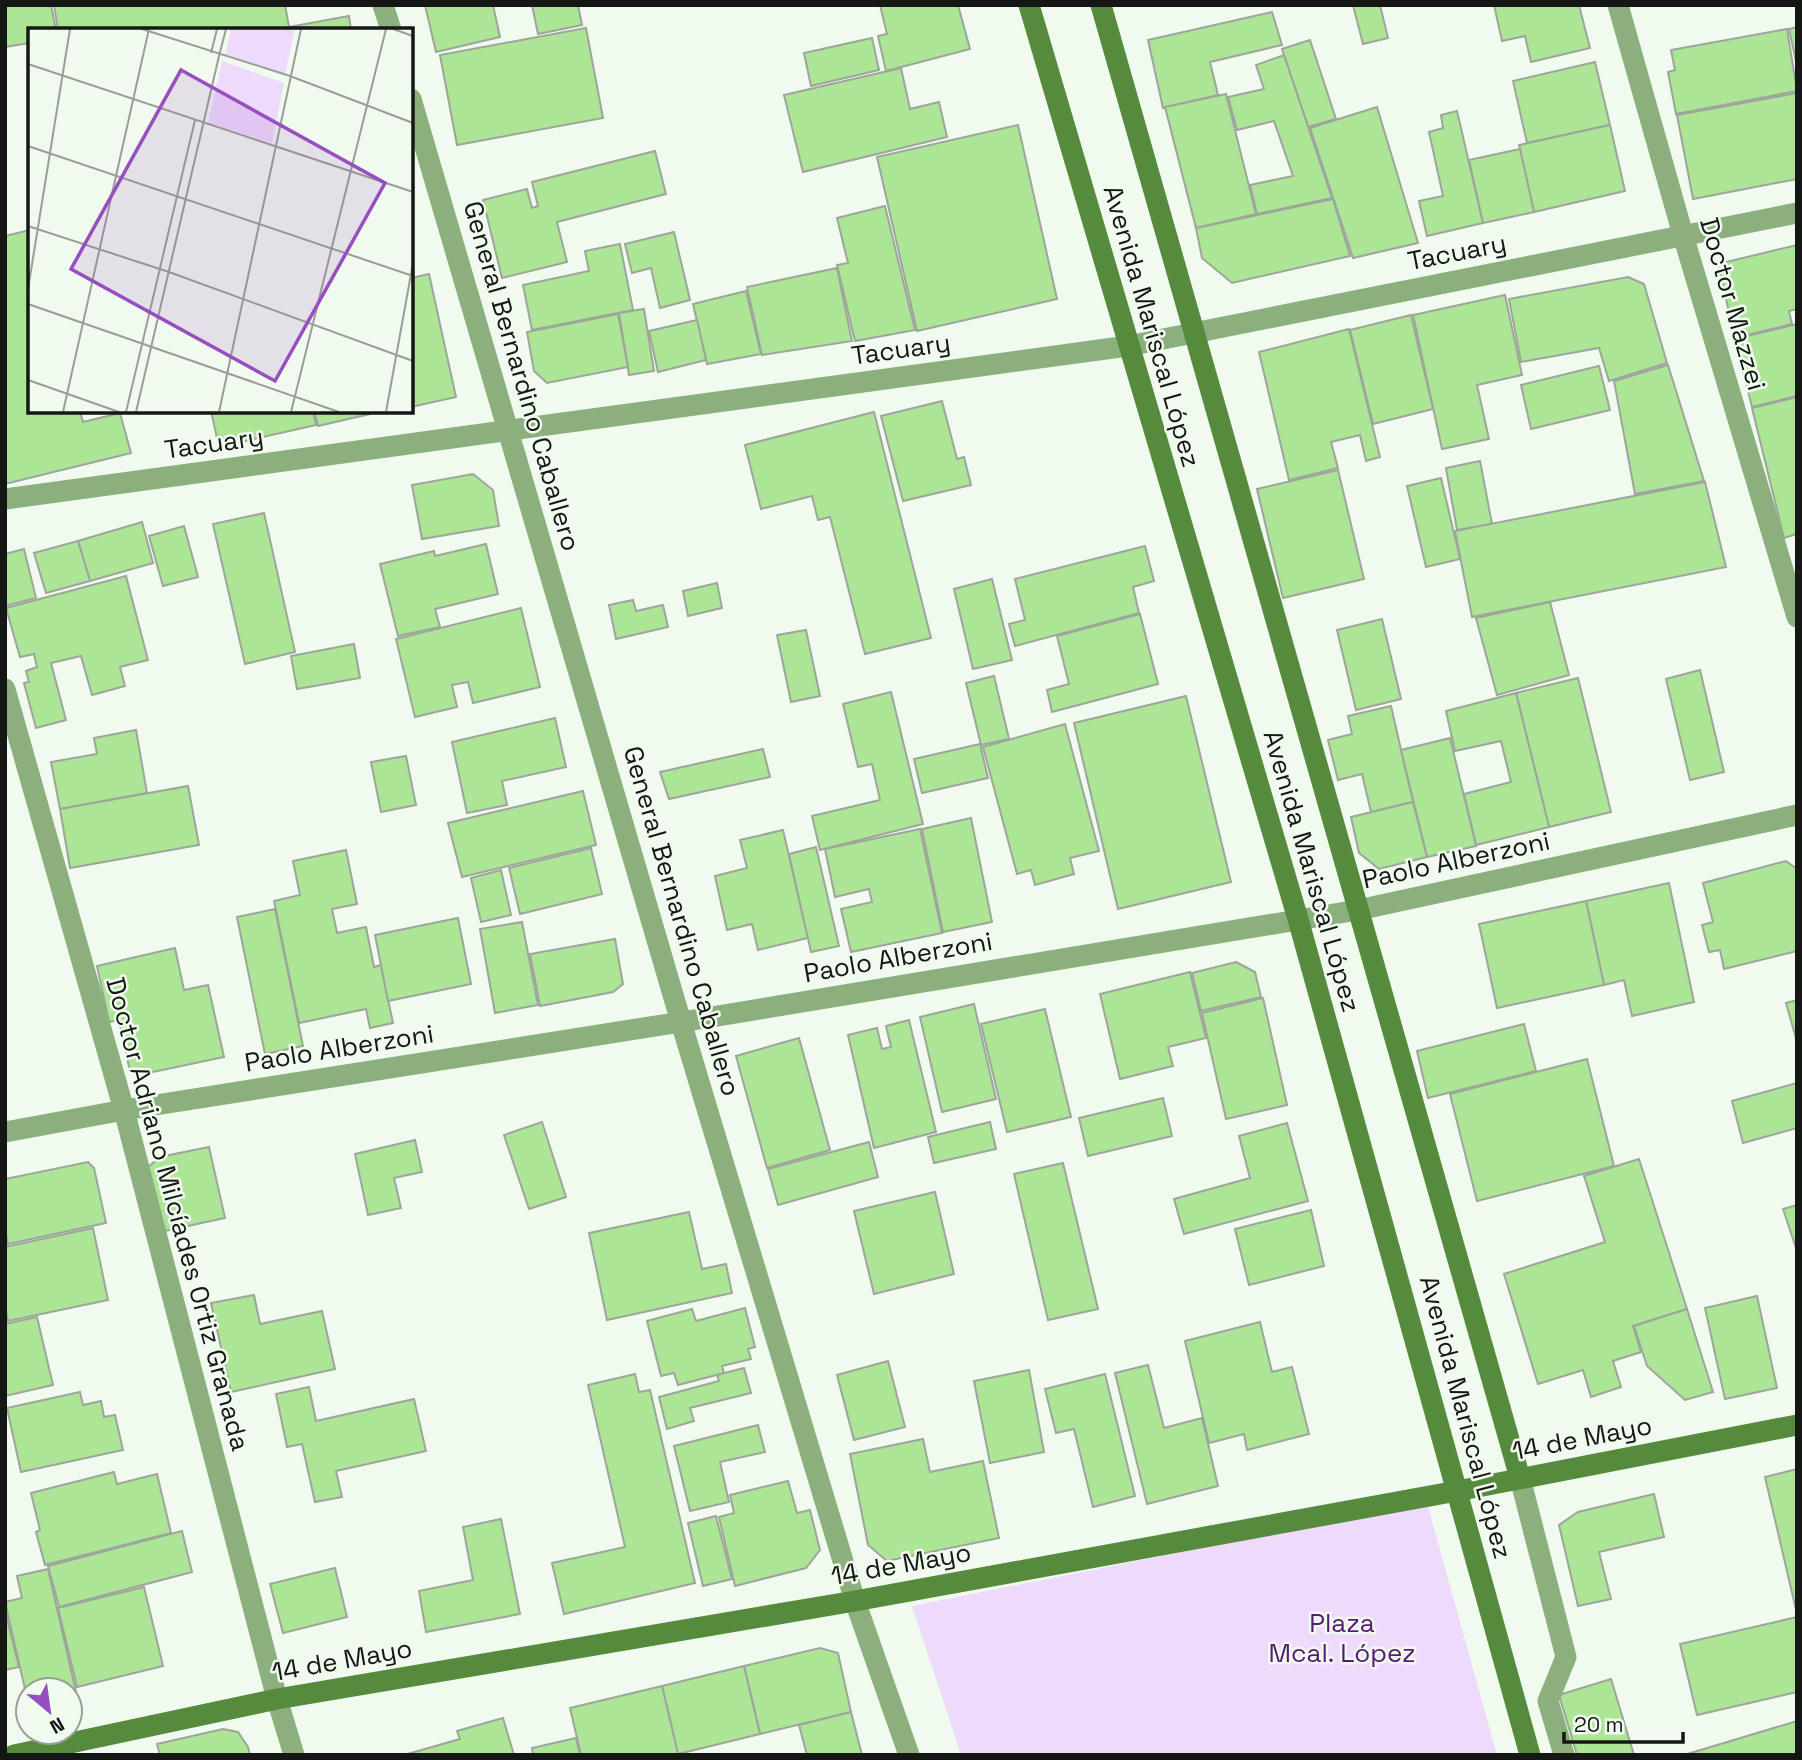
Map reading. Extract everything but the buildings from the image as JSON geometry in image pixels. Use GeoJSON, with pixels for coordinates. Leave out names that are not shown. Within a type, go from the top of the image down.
{"type":"FeatureCollection","features":[{"type":"Feature","properties":{"kind":"main road","name":"Avenida Mariscal López"},"geometry":{"type":"LineString","coordinates":[[1029,5],[1298,919],[1530,1755]]}},
{"type":"Feature","properties":{"kind":"main road","name":"Avenida Mariscal López"},"geometry":{"type":"LineString","coordinates":[[1101,5],[1520,1478]]}},
{"type":"Feature","properties":{"kind":"main road","name":"14 de Mayo"},"geometry":{"type":"LineString","coordinates":[[14,1755],[277,1699],[855,1601],[1457,1491],[1797,1425]]}},
{"type":"Feature","properties":{"kind":"street"},"geometry":{"type":"LineString","coordinates":[[383,5],[390,28]]}},
{"type":"Feature","properties":{"kind":"street","name":"Doctor Mazzei"},"geometry":{"type":"LineString","coordinates":[[1618,5],[1683,235],[1797,617]]}},
{"type":"Feature","properties":{"kind":"street","name":"General Bernardino Caballero"},"geometry":{"type":"LineString","coordinates":[[413,106],[681,1022],[855,1601],[909,1755]]}},
{"type":"Feature","properties":{"kind":"street","name":"Tacuary"},"geometry":{"type":"LineString","coordinates":[[5,499],[1128,346],[1797,213]]}},
{"type":"Feature","properties":{"kind":"street","name":"Doctor Adriano Milcíades Ortiz Granada"},"geometry":{"type":"LineString","coordinates":[[5,689],[124,1110],[277,1699],[294,1755]]}},
{"type":"Feature","properties":{"kind":"street","name":"Paolo Alberzoni"},"geometry":{"type":"LineString","coordinates":[[5,1132],[124,1110],[681,1022],[1358,910],[1797,816]]}},
{"type":"Feature","properties":{"kind":"street","name":"Avenida Mariscal López"},"geometry":{"type":"LineString","coordinates":[[1520,1478],[1566,1657],[1548,1701],[1564,1755]]}},
{"type":"Feature","properties":{"kind":"green space","name":"Plaza Mcal. López"},"geometry":{"type":"Polygon","coordinates":[[[1427,1503],[1497,1755],[961,1755],[912,1606],[1427,1503]]]}}]}
